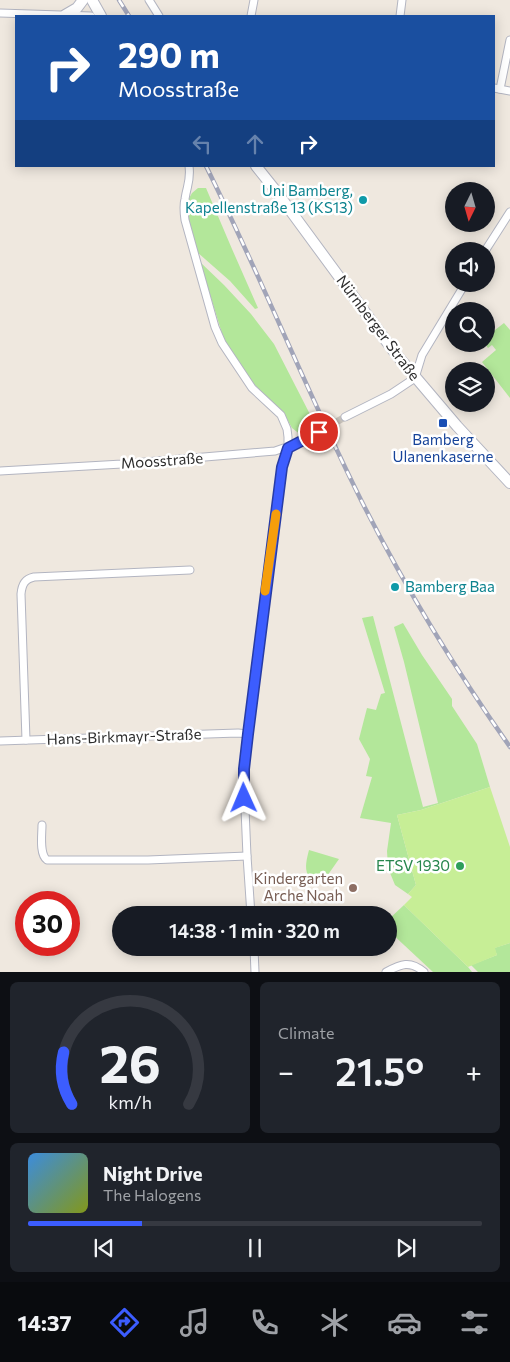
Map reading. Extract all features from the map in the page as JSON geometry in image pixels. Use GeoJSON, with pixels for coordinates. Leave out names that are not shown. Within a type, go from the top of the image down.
{"type":"FeatureCollection","features":[{"type":"Feature","properties":{"kind":"street"},"geometry":{"type":"LineString","coordinates":[[0,13],[65,15],[77,8],[82,0]]}},
{"type":"Feature","properties":{"kind":"street"},"geometry":{"type":"LineString","coordinates":[[92,0],[100,15]]}},
{"type":"Feature","properties":{"kind":"street"},"geometry":{"type":"LineString","coordinates":[[149,0],[158,15]]}},
{"type":"Feature","properties":{"kind":"street"},"geometry":{"type":"LineString","coordinates":[[252,15],[254,0]]}},
{"type":"Feature","properties":{"kind":"street"},"geometry":{"type":"LineString","coordinates":[[400,15],[402,0]]}},
{"type":"Feature","properties":{"kind":"street"},"geometry":{"type":"LineString","coordinates":[[510,40],[497,88],[510,91]]}},
{"type":"Feature","properties":{"kind":"street"},"geometry":{"type":"LineString","coordinates":[[189,167],[189,185],[184,208],[188,232],[216,327],[222,343],[252,388],[281,414],[287,429],[288,448],[282,467],[248,734],[244,785],[250,906]]}},
{"type":"Feature","properties":{"kind":"street","name":"Nürnberger Straße"},"geometry":{"type":"LineString","coordinates":[[257,167],[415,378],[510,483]]}},
{"type":"Feature","properties":{"kind":"street"},"geometry":{"type":"LineString","coordinates":[[491,242],[510,212]]}},
{"type":"Feature","properties":{"kind":"street"},"geometry":{"type":"LineString","coordinates":[[345,417],[391,394],[415,378],[422,356],[460,292]]}},
{"type":"Feature","properties":{"kind":"street","name":"Moosstraße"},"geometry":{"type":"LineString","coordinates":[[0,472],[252,454],[288,448],[319,432]]}},
{"type":"Feature","properties":{"kind":"street"},"geometry":{"type":"LineString","coordinates":[[26,740],[21,594],[26,580],[34,577],[190,570]]}},
{"type":"Feature","properties":{"kind":"street","name":"Hans-Birkmayr-Straße"},"geometry":{"type":"LineString","coordinates":[[0,741],[248,734]]}},
{"type":"Feature","properties":{"kind":"street"},"geometry":{"type":"LineString","coordinates":[[42,825],[42,854],[47,860],[148,860],[247,856]]}},
{"type":"Feature","properties":{"kind":"street"},"geometry":{"type":"LineString","coordinates":[[254,956],[255,972]]}},
{"type":"Feature","properties":{"kind":"street"},"geometry":{"type":"LineString","coordinates":[[386,972],[397,966],[410,964],[415,965],[424,972]]}},
{"type":"Feature","properties":{"kind":"green space"},"geometry":{"type":"Polygon","coordinates":[[[198,188],[206,188],[258,308],[255,309],[230,281],[197,252],[187,214],[187,202],[192,193],[198,188]]]}},
{"type":"Feature","properties":{"kind":"green space"},"geometry":{"type":"Polygon","coordinates":[[[200,262],[251,314],[274,344],[317,428],[301,435],[292,428],[284,414],[251,381],[224,340],[200,262]]]}},
{"type":"Feature","properties":{"kind":"green space"},"geometry":{"type":"Polygon","coordinates":[[[504,323],[510,330],[510,398],[495,379],[495,362],[482,362],[496,350],[495,330],[504,323]]]}},
{"type":"Feature","properties":{"kind":"green space"},"geometry":{"type":"Polygon","coordinates":[[[373,616],[423,807],[438,803],[394,627],[403,623],[452,699],[452,706],[477,744],[490,787],[421,810],[397,815],[416,885],[408,894],[395,885],[388,868],[387,851],[391,823],[360,818],[372,777],[366,776],[370,759],[359,739],[367,708],[376,710],[381,694],[385,693],[362,618],[373,616]]]}},
{"type":"Feature","properties":{"kind":"green space","name":"ETSV 1930"},"geometry":{"type":"Polygon","coordinates":[[[490,787],[510,847],[510,943],[495,948],[497,955],[468,967],[404,905],[412,897],[408,894],[416,885],[397,815],[421,810],[490,787]]]}},
{"type":"Feature","properties":{"kind":"green space"},"geometry":{"type":"Polygon","coordinates":[[[309,850],[339,859],[325,879],[316,875],[308,875],[306,866],[309,850]]]}},
{"type":"Feature","properties":{"kind":"green space"},"geometry":{"type":"Polygon","coordinates":[[[404,905],[472,972],[433,972],[397,938],[397,912],[404,905]]]}},
{"type":"Feature","properties":{"kind":"green space"},"geometry":{"type":"Polygon","coordinates":[[[510,943],[510,972],[478,972],[471,965],[497,955],[494,948],[510,943]]]}},
{"type":"Feature","properties":{"kind":"tunnel"},"geometry":{"type":"LineString","coordinates":[[319,432],[345,417]]}},
{"type":"Feature","properties":{"kind":"railway"},"geometry":{"type":"LineString","coordinates":[[119,0],[128,15]]}},
{"type":"Feature","properties":{"kind":"railway"},"geometry":{"type":"LineString","coordinates":[[206,167],[342,461],[378,534],[432,627],[510,747]]}},
{"type":"Feature","properties":{"kind":"slow traffic"},"geometry":{"type":"LineString","coordinates":[[265,591],[276,514]]}},
{"type":"Feature","properties":{"kind":"place","name":"Uni Bamberg, Kapellenstraße 13 (KS13)"},"geometry":{"type":"Point","coordinates":[363,200]}},
{"type":"Feature","properties":{"kind":"place","name":"Bamberg Ulanenkaserne"},"geometry":{"type":"Point","coordinates":[443,423]}},
{"type":"Feature","properties":{"kind":"place","name":"Bamberg Baa"},"geometry":{"type":"Point","coordinates":[395,587]}},
{"type":"Feature","properties":{"kind":"place","name":"ETSV 1930"},"geometry":{"type":"Point","coordinates":[460,866]}},
{"type":"Feature","properties":{"kind":"place","name":"Kindergarten Arche Noah"},"geometry":{"type":"Point","coordinates":[353,888]}},
{"type":"Feature","properties":{"kind":"route"},"geometry":{"type":"LineString","coordinates":[[244,798],[244,769],[248,734],[282,467],[288,448],[319,432]]}}]}
